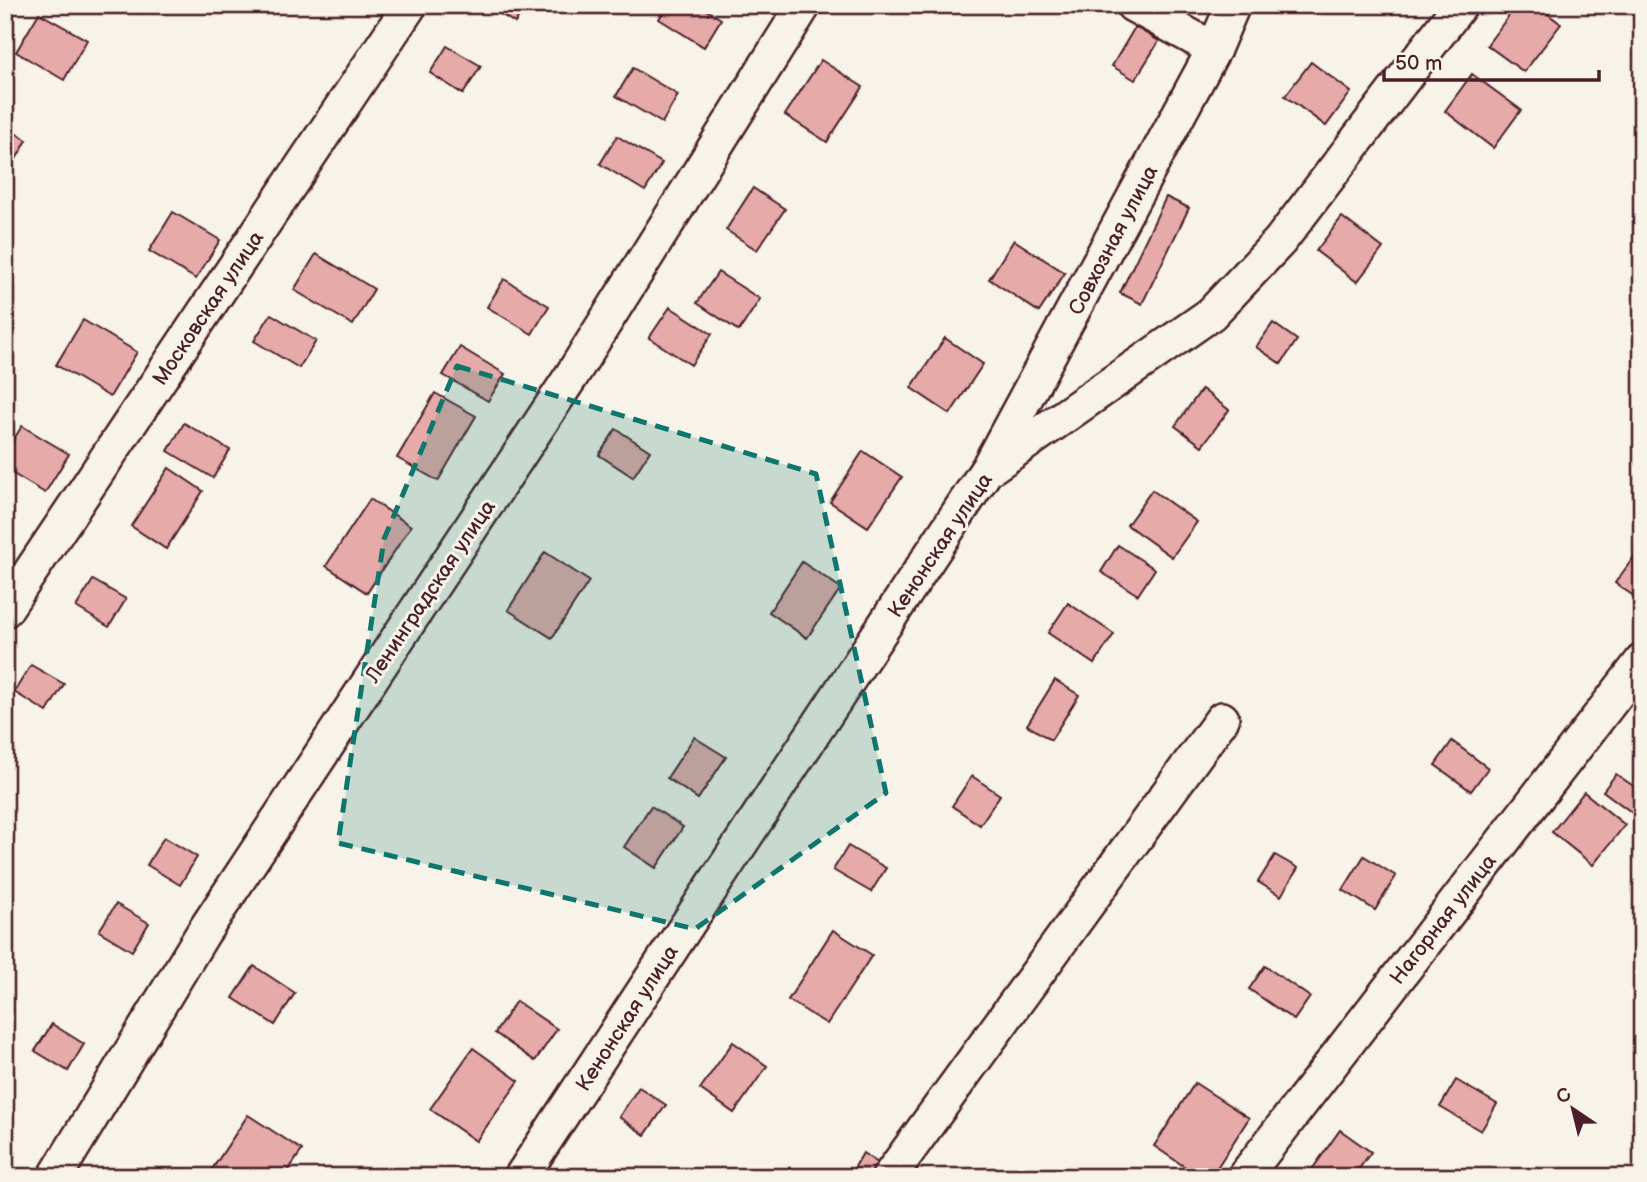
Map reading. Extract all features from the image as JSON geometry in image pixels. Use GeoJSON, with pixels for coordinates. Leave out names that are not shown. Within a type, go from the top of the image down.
{"type":"FeatureCollection","features":[{"type":"Feature","properties":{"kind":"street","name":"Московская улица"},"geometry":{"type":"LineString","coordinates":[[5,610],[410,5]]}},
{"type":"Feature","properties":{"kind":"street","name":"Ленинградская улица"},"geometry":{"type":"LineString","coordinates":[[55,1177],[203,933],[572,375],[804,5]]}},
{"type":"Feature","properties":{"kind":"street"},"geometry":{"type":"LineString","coordinates":[[1133,5],[1214,49]]}},
{"type":"Feature","properties":{"kind":"street","name":"Совхозная улица"},"geometry":{"type":"LineString","coordinates":[[986,471],[1214,49],[1233,5]]}},
{"type":"Feature","properties":{"kind":"street","name":"Кенонская улица"},"geometry":{"type":"LineString","coordinates":[[521,1177],[986,471],[1211,314],[1280,241],[1460,5]]}},
{"type":"Feature","properties":{"kind":"street","name":"Нагорная улица"},"geometry":{"type":"LineString","coordinates":[[1244,1177],[1642,661]]}},
{"type":"Feature","properties":{"kind":"street"},"geometry":{"type":"LineString","coordinates":[[888,1177],[1222,719]]}},
{"type":"Feature","properties":{"kind":"highlighted area"},"geometry":{"type":"Polygon","coordinates":[[[457,366],[816,474],[886,793],[695,929],[338,843],[384,539],[457,366]]]}},
{"type":"Feature","properties":{"kind":"building"},"geometry":{"type":"Polygon","coordinates":[[[486,5],[525,5],[515,23],[486,5]]]}},
{"type":"Feature","properties":{"kind":"building"},"geometry":{"type":"Polygon","coordinates":[[[667,5],[698,5],[721,19],[704,47],[659,19],[667,5]]]}},
{"type":"Feature","properties":{"kind":"building"},"geometry":{"type":"Polygon","coordinates":[[[1517,5],[1536,5],[1561,24],[1524,72],[1487,45],[1517,5]]]}},
{"type":"Feature","properties":{"kind":"building"},"geometry":{"type":"Polygon","coordinates":[[[39,13],[87,40],[64,80],[16,52],[39,13]]]}},
{"type":"Feature","properties":{"kind":"building"},"geometry":{"type":"Polygon","coordinates":[[[1135,27],[1159,41],[1135,80],[1112,66],[1135,27]]]}},
{"type":"Feature","properties":{"kind":"building"},"geometry":{"type":"Polygon","coordinates":[[[447,46],[481,66],[463,94],[430,73],[447,46]]]}},
{"type":"Feature","properties":{"kind":"building"},"geometry":{"type":"Polygon","coordinates":[[[821,60],[863,87],[827,142],[785,115],[821,60]]]}},
{"type":"Feature","properties":{"kind":"building"},"geometry":{"type":"Polygon","coordinates":[[[1311,62],[1351,92],[1326,126],[1285,96],[1311,62]]]}},
{"type":"Feature","properties":{"kind":"building"},"geometry":{"type":"Polygon","coordinates":[[[633,68],[678,95],[662,123],[616,96],[633,68]]]}},
{"type":"Feature","properties":{"kind":"building"},"geometry":{"type":"Polygon","coordinates":[[[1472,74],[1521,110],[1493,148],[1445,111],[1472,74]]]}},
{"type":"Feature","properties":{"kind":"building"},"geometry":{"type":"Polygon","coordinates":[[[5,127],[27,140],[5,178],[5,127]]]}},
{"type":"Feature","properties":{"kind":"building"},"geometry":{"type":"Polygon","coordinates":[[[617,136],[662,163],[645,191],[600,164],[617,136]]]}},
{"type":"Feature","properties":{"kind":"building"},"geometry":{"type":"Polygon","coordinates":[[[753,188],[785,209],[757,250],[726,230],[753,188]]]}},
{"type":"Feature","properties":{"kind":"building"},"geometry":{"type":"Polygon","coordinates":[[[1166,197],[1189,208],[1142,304],[1120,293],[1166,197]]]}},
{"type":"Feature","properties":{"kind":"building"},"geometry":{"type":"Polygon","coordinates":[[[173,212],[220,240],[196,279],[149,251],[173,212]]]}},
{"type":"Feature","properties":{"kind":"building"},"geometry":{"type":"Polygon","coordinates":[[[1342,217],[1383,248],[1357,282],[1316,251],[1342,217]]]}},
{"type":"Feature","properties":{"kind":"building"},"geometry":{"type":"Polygon","coordinates":[[[1014,240],[1065,273],[1039,312],[989,279],[1014,240]]]}},
{"type":"Feature","properties":{"kind":"building"},"geometry":{"type":"Polygon","coordinates":[[[316,254],[374,289],[353,325],[294,290],[316,254]]]}},
{"type":"Feature","properties":{"kind":"building"},"geometry":{"type":"Polygon","coordinates":[[[718,272],[760,299],[739,331],[697,303],[718,272]]]}},
{"type":"Feature","properties":{"kind":"building"},"geometry":{"type":"Polygon","coordinates":[[[504,279],[549,306],[532,334],[487,307],[504,279]]]}},
{"type":"Feature","properties":{"kind":"building"},"geometry":{"type":"Polygon","coordinates":[[[670,307],[712,334],[691,365],[649,338],[670,307]]]}},
{"type":"Feature","properties":{"kind":"building"},"geometry":{"type":"Polygon","coordinates":[[[271,314],[316,341],[299,368],[254,341],[271,314]]]}},
{"type":"Feature","properties":{"kind":"building"},"geometry":{"type":"Polygon","coordinates":[[[83,320],[137,352],[110,397],[56,365],[83,320]]]}},
{"type":"Feature","properties":{"kind":"building"},"geometry":{"type":"Polygon","coordinates":[[[1273,323],[1297,340],[1281,364],[1256,347],[1273,323]]]}},
{"type":"Feature","properties":{"kind":"building"},"geometry":{"type":"Polygon","coordinates":[[[945,338],[983,364],[950,414],[911,388],[945,338]]]}},
{"type":"Feature","properties":{"kind":"building"},"geometry":{"type":"Polygon","coordinates":[[[460,347],[505,374],[488,401],[443,375],[460,347]]]}},
{"type":"Feature","properties":{"kind":"building"},"geometry":{"type":"Polygon","coordinates":[[[1202,389],[1229,410],[1202,446],[1175,426],[1202,389]]]}},
{"type":"Feature","properties":{"kind":"building"},"geometry":{"type":"Polygon","coordinates":[[[435,393],[476,416],[438,481],[397,458],[435,393]]]}},
{"type":"Feature","properties":{"kind":"building"},"geometry":{"type":"Polygon","coordinates":[[[184,423],[230,450],[213,478],[168,451],[184,423]]]}},
{"type":"Feature","properties":{"kind":"building"},"geometry":{"type":"Polygon","coordinates":[[[22,426],[69,454],[45,493],[5,469],[5,453],[22,426]]]}},
{"type":"Feature","properties":{"kind":"building"},"geometry":{"type":"Polygon","coordinates":[[[616,429],[650,451],[633,477],[599,455],[616,429]]]}},
{"type":"Feature","properties":{"kind":"building"},"geometry":{"type":"Polygon","coordinates":[[[863,451],[902,477],[868,527],[830,502],[863,451]]]}},
{"type":"Feature","properties":{"kind":"building"},"geometry":{"type":"Polygon","coordinates":[[[169,468],[203,491],[166,549],[131,526],[169,468]]]}},
{"type":"Feature","properties":{"kind":"building"},"geometry":{"type":"Polygon","coordinates":[[[1152,490],[1197,522],[1172,557],[1127,525],[1152,490]]]}},
{"type":"Feature","properties":{"kind":"building"},"geometry":{"type":"Polygon","coordinates":[[[370,499],[411,526],[367,593],[326,566],[370,499]]]}},
{"type":"Feature","properties":{"kind":"building"},"geometry":{"type":"Polygon","coordinates":[[[1118,545],[1155,569],[1138,595],[1101,572],[1118,545]]]}},
{"type":"Feature","properties":{"kind":"building"},"geometry":{"type":"Polygon","coordinates":[[[1642,546],[1642,595],[1638,599],[1615,583],[1642,546]]]}},
{"type":"Feature","properties":{"kind":"building"},"geometry":{"type":"Polygon","coordinates":[[[545,552],[589,581],[552,638],[508,610],[545,552]]]}},
{"type":"Feature","properties":{"kind":"building"},"geometry":{"type":"Polygon","coordinates":[[[802,562],[841,588],[807,638],[769,612],[802,562]]]}},
{"type":"Feature","properties":{"kind":"building"},"geometry":{"type":"Polygon","coordinates":[[[93,580],[126,599],[109,627],[76,607],[93,580]]]}},
{"type":"Feature","properties":{"kind":"building"},"geometry":{"type":"Polygon","coordinates":[[[1068,603],[1114,634],[1094,664],[1048,633],[1068,603]]]}},
{"type":"Feature","properties":{"kind":"building"},"geometry":{"type":"Polygon","coordinates":[[[31,665],[64,684],[47,712],[14,692],[31,665]]]}},
{"type":"Feature","properties":{"kind":"building"},"geometry":{"type":"Polygon","coordinates":[[[1055,680],[1079,695],[1051,740],[1027,725],[1055,680]]]}},
{"type":"Feature","properties":{"kind":"building"},"geometry":{"type":"Polygon","coordinates":[[[694,737],[726,757],[698,799],[667,778],[694,737]]]}},
{"type":"Feature","properties":{"kind":"building"},"geometry":{"type":"Polygon","coordinates":[[[1452,741],[1488,768],[1471,791],[1435,765],[1452,741]]]}},
{"type":"Feature","properties":{"kind":"building"},"geometry":{"type":"Polygon","coordinates":[[[1616,774],[1642,792],[1642,820],[1603,791],[1616,774]]]}},
{"type":"Feature","properties":{"kind":"building"},"geometry":{"type":"Polygon","coordinates":[[[972,776],[1000,795],[980,825],[952,806],[972,776]]]}},
{"type":"Feature","properties":{"kind":"building"},"geometry":{"type":"Polygon","coordinates":[[[1584,792],[1625,825],[1593,865],[1552,832],[1584,792]]]}},
{"type":"Feature","properties":{"kind":"building"},"geometry":{"type":"Polygon","coordinates":[[[651,806],[683,827],[656,868],[624,847],[651,806]]]}},
{"type":"Feature","properties":{"kind":"building"},"geometry":{"type":"Polygon","coordinates":[[[164,837],[197,857],[180,885],[147,865],[164,837]]]}},
{"type":"Feature","properties":{"kind":"building"},"geometry":{"type":"Polygon","coordinates":[[[848,846],[886,868],[871,892],[833,870],[848,846]]]}},
{"type":"Feature","properties":{"kind":"building"},"geometry":{"type":"Polygon","coordinates":[[[1275,855],[1298,868],[1281,896],[1258,882],[1275,855]]]}},
{"type":"Feature","properties":{"kind":"building"},"geometry":{"type":"Polygon","coordinates":[[[1364,856],[1396,876],[1375,910],[1343,890],[1364,856]]]}},
{"type":"Feature","properties":{"kind":"building"},"geometry":{"type":"Polygon","coordinates":[[[116,904],[149,923],[132,951],[99,931],[116,904]]]}},
{"type":"Feature","properties":{"kind":"building"},"geometry":{"type":"Polygon","coordinates":[[[833,930],[872,955],[827,1024],[788,1000],[833,930]]]}},
{"type":"Feature","properties":{"kind":"building"},"geometry":{"type":"Polygon","coordinates":[[[254,966],[295,993],[275,1025],[233,998],[254,966]]]}},
{"type":"Feature","properties":{"kind":"building"},"geometry":{"type":"Polygon","coordinates":[[[1265,966],[1310,997],[1294,1020],[1249,989],[1265,966]]]}},
{"type":"Feature","properties":{"kind":"building"},"geometry":{"type":"Polygon","coordinates":[[[516,1001],[557,1029],[535,1061],[495,1033],[516,1001]]]}},
{"type":"Feature","properties":{"kind":"building"},"geometry":{"type":"Polygon","coordinates":[[[52,1024],[84,1044],[68,1071],[35,1051],[52,1024]]]}},
{"type":"Feature","properties":{"kind":"building"},"geometry":{"type":"Polygon","coordinates":[[[733,1042],[767,1066],[734,1113],[700,1089],[733,1042]]]}},
{"type":"Feature","properties":{"kind":"building"},"geometry":{"type":"Polygon","coordinates":[[[473,1048],[519,1081],[476,1141],[430,1109],[473,1048]]]}},
{"type":"Feature","properties":{"kind":"building"},"geometry":{"type":"Polygon","coordinates":[[[1456,1080],[1497,1104],[1481,1131],[1440,1107],[1456,1080]]]}},
{"type":"Feature","properties":{"kind":"building"},"geometry":{"type":"Polygon","coordinates":[[[1195,1083],[1249,1118],[1211,1177],[1200,1177],[1154,1146],[1195,1083]]]}},
{"type":"Feature","properties":{"kind":"building"},"geometry":{"type":"Polygon","coordinates":[[[639,1087],[666,1105],[645,1135],[619,1117],[639,1087]]]}},
{"type":"Feature","properties":{"kind":"building"},"geometry":{"type":"Polygon","coordinates":[[[248,1115],[302,1150],[284,1177],[207,1177],[248,1115]]]}},
{"type":"Feature","properties":{"kind":"building"},"geometry":{"type":"Polygon","coordinates":[[[1340,1130],[1371,1152],[1353,1177],[1319,1177],[1311,1171],[1340,1130]]]}},
{"type":"Feature","properties":{"kind":"building"},"geometry":{"type":"Polygon","coordinates":[[[863,1153],[878,1163],[869,1177],[849,1177],[863,1153]]]}},
{"type":"Feature","properties":{"kind":"building"},"geometry":{"type":"Polygon","coordinates":[[[615,1169],[629,1177],[610,1177],[615,1169]]]}}]}
